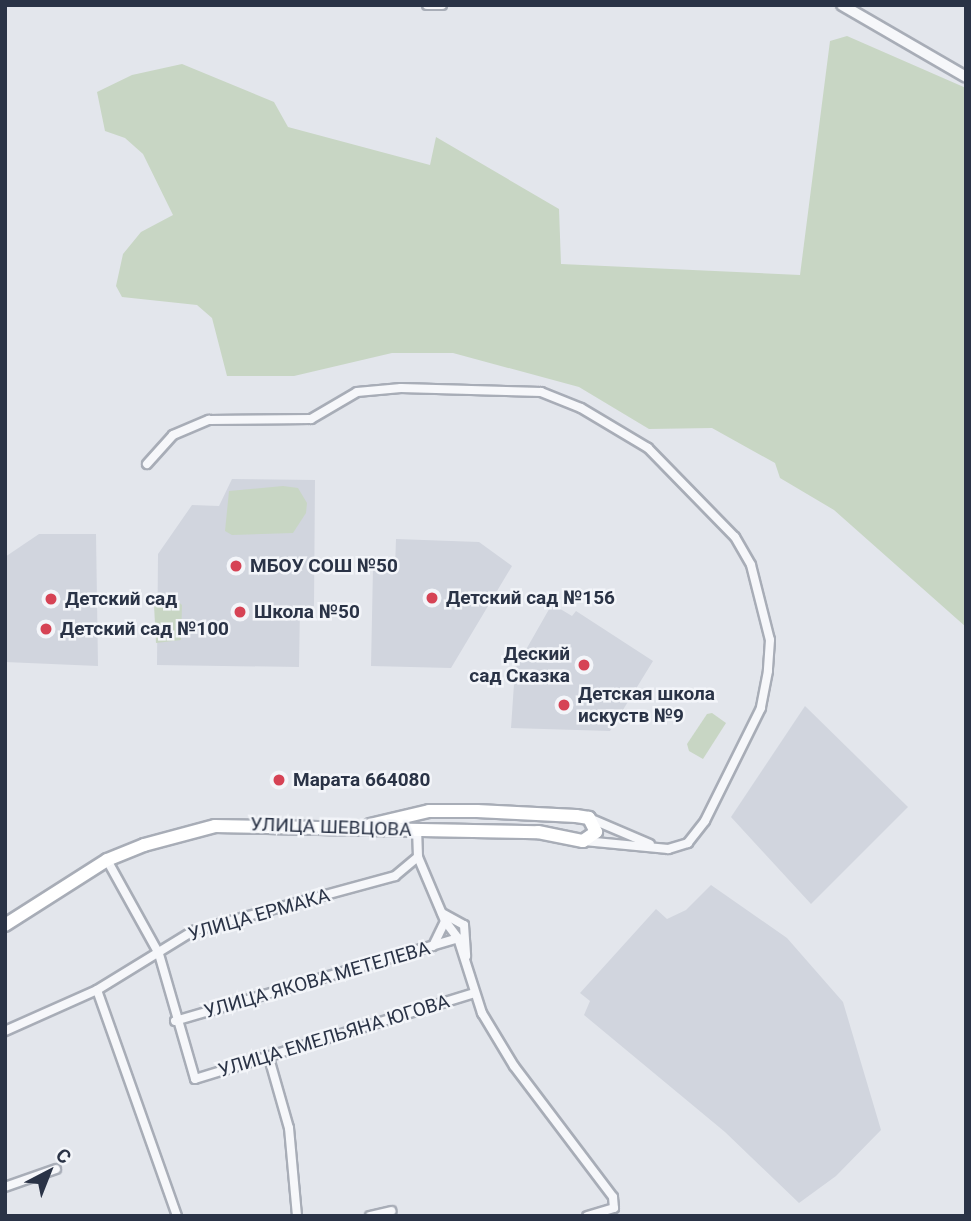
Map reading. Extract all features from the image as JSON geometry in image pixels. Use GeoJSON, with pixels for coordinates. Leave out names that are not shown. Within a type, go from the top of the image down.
{"type":"FeatureCollection","features":[{"type":"Feature","properties":{"kind":"main road"},"geometry":{"type":"LineString","coordinates":[[370,825],[429,811],[589,818],[596,832],[583,841]]}},
{"type":"Feature","properties":{"kind":"main road","name":"УЛИЦА ШЕВЦОВА"},"geometry":{"type":"LineString","coordinates":[[5,925],[107,860],[144,845],[215,826],[370,825],[416,831],[538,832],[583,841]]}},
{"type":"Feature","properties":{"kind":"street"},"geometry":{"type":"LineString","coordinates":[[427,5],[442,5]]}},
{"type":"Feature","properties":{"kind":"street"},"geometry":{"type":"LineString","coordinates":[[842,5],[902,44],[966,77]]}},
{"type":"Feature","properties":{"kind":"street","name":"УЛИЦА ШЕВЦОВА"},"geometry":{"type":"LineString","coordinates":[[147,464],[173,435],[209,420],[311,419],[358,392],[401,388],[541,392],[581,408],[648,448],[735,537],[762,595],[769,640],[761,708],[705,821],[679,848],[583,841]]}},
{"type":"Feature","properties":{"kind":"street"},"geometry":{"type":"LineString","coordinates":[[589,818],[655,846]]}},
{"type":"Feature","properties":{"kind":"street"},"geometry":{"type":"LineString","coordinates":[[416,831],[418,857],[444,917],[458,938],[474,993],[514,1066],[613,1196],[614,1208],[587,1216]]}},
{"type":"Feature","properties":{"kind":"street","name":"УЛИЦА ЕРМАКА"},"geometry":{"type":"LineString","coordinates":[[5,1031],[97,990],[193,931],[395,876],[418,857]]}},
{"type":"Feature","properties":{"kind":"street"},"geometry":{"type":"LineString","coordinates":[[107,860],[159,954],[175,1021]]}},
{"type":"Feature","properties":{"kind":"street"},"geometry":{"type":"LineString","coordinates":[[433,946],[444,917]]}},
{"type":"Feature","properties":{"kind":"street"},"geometry":{"type":"LineString","coordinates":[[444,917],[464,925],[467,974]]}},
{"type":"Feature","properties":{"kind":"street","name":"УЛИЦА ЯКОВА МЕТЕЛЕВА"},"geometry":{"type":"LineString","coordinates":[[175,1021],[458,938]]}},
{"type":"Feature","properties":{"kind":"street"},"geometry":{"type":"LineString","coordinates":[[97,990],[177,1216]]}},
{"type":"Feature","properties":{"kind":"street","name":"УЛИЦА ЕМЕЛЬЯНА ЮГОВА"},"geometry":{"type":"LineString","coordinates":[[175,1021],[195,1079],[474,993]]}},
{"type":"Feature","properties":{"kind":"street"},"geometry":{"type":"LineString","coordinates":[[269,1058],[289,1128],[297,1216]]}},
{"type":"Feature","properties":{"kind":"street"},"geometry":{"type":"LineString","coordinates":[[5,1187],[57,1169]]}},
{"type":"Feature","properties":{"kind":"street"},"geometry":{"type":"LineString","coordinates":[[370,1216],[391,1211]]}},
{"type":"Feature","properties":{"kind":"shaded area","name":"МБОУ СОШ №50"},"geometry":{"type":"Polygon","coordinates":[[[232,479],[315,480],[314,606],[300,606],[299,667],[157,665],[158,554],[192,505],[219,506],[232,479]]]}},
{"type":"Feature","properties":{"kind":"shaded area","name":"Детский сад"},"geometry":{"type":"Polygon","coordinates":[[[39,534],[96,534],[98,666],[5,662],[5,557],[39,534]]]}},
{"type":"Feature","properties":{"kind":"shaded area","name":"Детский сад №156"},"geometry":{"type":"Polygon","coordinates":[[[396,539],[479,542],[512,566],[451,668],[371,666],[373,567],[395,568],[396,539]]]}},
{"type":"Feature","properties":{"kind":"shaded area","name":"Деский сад Сказка"},"geometry":{"type":"Polygon","coordinates":[[[552,604],[572,616],[576,611],[653,661],[610,731],[511,728],[515,669],[552,604]]]}},
{"type":"Feature","properties":{"kind":"shaded area"},"geometry":{"type":"Polygon","coordinates":[[[805,706],[908,807],[811,904],[731,817],[805,706]]]}},
{"type":"Feature","properties":{"kind":"shaded area"},"geometry":{"type":"Polygon","coordinates":[[[711,885],[787,938],[843,1002],[881,1130],[836,1176],[799,1203],[725,1132],[584,1015],[590,1001],[580,993],[656,909],[667,919],[686,910],[711,885]]]}},
{"type":"Feature","properties":{"kind":"green space"},"geometry":{"type":"Polygon","coordinates":[[[847,36],[966,88],[966,627],[834,510],[780,478],[775,463],[712,428],[649,429],[579,387],[453,353],[392,353],[294,376],[227,376],[212,318],[197,305],[122,297],[116,286],[123,254],[141,232],[173,215],[143,154],[125,138],[105,131],[97,92],[132,75],[182,64],[274,102],[288,127],[430,165],[436,137],[559,209],[561,264],[800,275],[830,41],[847,36]]]}},
{"type":"Feature","properties":{"kind":"green space"},"geometry":{"type":"Polygon","coordinates":[[[283,486],[298,488],[307,503],[306,513],[293,533],[232,535],[225,531],[229,491],[283,486]]]}},
{"type":"Feature","properties":{"kind":"green space"},"geometry":{"type":"Polygon","coordinates":[[[174,598],[182,605],[181,640],[156,643],[154,605],[174,598]]]}},
{"type":"Feature","properties":{"kind":"green space"},"geometry":{"type":"Polygon","coordinates":[[[712,713],[726,723],[703,759],[689,751],[687,744],[707,714],[712,713]]]}},
{"type":"Feature","properties":{"kind":"place","name":"МБОУ СОШ №50"},"geometry":{"type":"Point","coordinates":[236,566]}},
{"type":"Feature","properties":{"kind":"place","name":"Детский сад №156"},"geometry":{"type":"Point","coordinates":[432,598]}},
{"type":"Feature","properties":{"kind":"place","name":"Детский сад"},"geometry":{"type":"Point","coordinates":[51,599]}},
{"type":"Feature","properties":{"kind":"place","name":"Школа №50"},"geometry":{"type":"Point","coordinates":[240,612]}},
{"type":"Feature","properties":{"kind":"place","name":"Детский сад №100"},"geometry":{"type":"Point","coordinates":[46,629]}},
{"type":"Feature","properties":{"kind":"place","name":"Деский сад Сказка"},"geometry":{"type":"Point","coordinates":[584,665]}},
{"type":"Feature","properties":{"kind":"place","name":"Детская школа искуств №9"},"geometry":{"type":"Point","coordinates":[564,705]}},
{"type":"Feature","properties":{"kind":"place","name":"Марата 664080"},"geometry":{"type":"Point","coordinates":[279,780]}}]}
